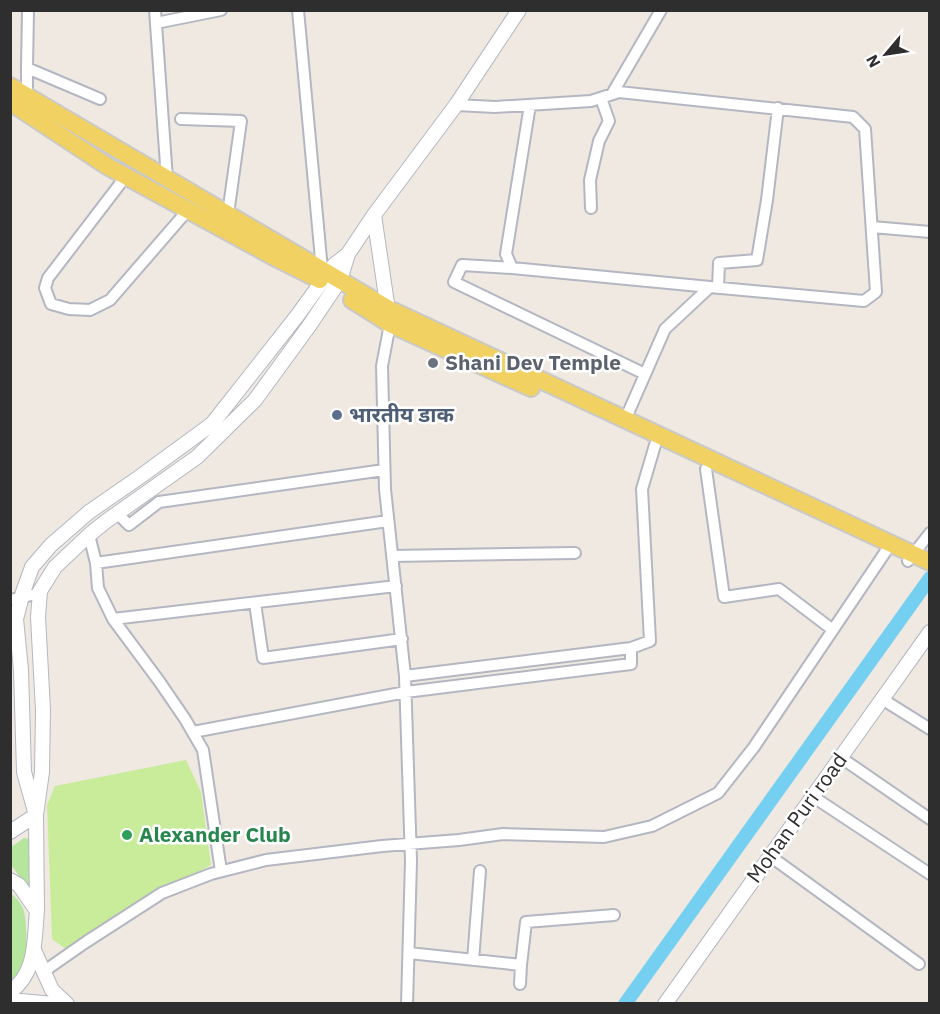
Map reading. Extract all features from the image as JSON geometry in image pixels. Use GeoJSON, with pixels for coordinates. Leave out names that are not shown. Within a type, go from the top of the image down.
{"type":"FeatureCollection","features":[{"type":"Feature","properties":{"kind":"main road"},"geometry":{"type":"LineString","coordinates":[[10,86],[228,214],[389,316],[706,469],[916,559],[930,571]]}},
{"type":"Feature","properties":{"kind":"main road"},"geometry":{"type":"LineString","coordinates":[[10,102],[107,166],[274,257],[329,278]]}},
{"type":"Feature","properties":{"kind":"main road"},"geometry":{"type":"LineString","coordinates":[[389,316],[626,420],[886,551],[916,559]]}},
{"type":"Feature","properties":{"kind":"street"},"geometry":{"type":"LineString","coordinates":[[27,96],[28,10]]}},
{"type":"Feature","properties":{"kind":"street"},"geometry":{"type":"LineString","coordinates":[[155,10],[167,179]]}},
{"type":"Feature","properties":{"kind":"street"},"geometry":{"type":"LineString","coordinates":[[156,23],[221,10]]}},
{"type":"Feature","properties":{"kind":"street"},"geometry":{"type":"LineString","coordinates":[[36,815],[24,772],[21,670],[16,619],[16,598],[32,567],[59,538],[89,512],[212,424],[329,278],[298,10]]}},
{"type":"Feature","properties":{"kind":"street"},"geometry":{"type":"LineString","coordinates":[[10,992],[21,985],[32,963],[37,910],[36,815],[43,752],[38,617],[40,593],[55,567],[89,535],[197,457],[255,400],[309,326],[334,265],[348,254],[374,215],[456,105],[519,10]]}},
{"type":"Feature","properties":{"kind":"street"},"geometry":{"type":"LineString","coordinates":[[612,94],[661,10]]}},
{"type":"Feature","properties":{"kind":"street"},"geometry":{"type":"LineString","coordinates":[[27,68],[100,99]]}},
{"type":"Feature","properties":{"kind":"street"},"geometry":{"type":"LineString","coordinates":[[456,105],[495,107],[591,101],[619,92],[853,117],[865,129],[876,292],[864,301],[512,268],[462,266],[454,282],[645,374]]}},
{"type":"Feature","properties":{"kind":"street"},"geometry":{"type":"LineString","coordinates":[[591,208],[590,180],[599,141],[609,121],[601,98]]}},
{"type":"Feature","properties":{"kind":"street"},"geometry":{"type":"LineString","coordinates":[[512,268],[506,254],[530,105]]}},
{"type":"Feature","properties":{"kind":"street"},"geometry":{"type":"LineString","coordinates":[[626,420],[665,330],[714,288],[719,263],[757,260],[778,108]]}},
{"type":"Feature","properties":{"kind":"street"},"geometry":{"type":"LineString","coordinates":[[181,119],[241,120],[228,214]]}},
{"type":"Feature","properties":{"kind":"street"},"geometry":{"type":"LineString","coordinates":[[126,176],[48,278],[45,288],[51,304],[69,309],[90,310],[110,300],[188,210]]}},
{"type":"Feature","properties":{"kind":"street"},"geometry":{"type":"LineString","coordinates":[[374,215],[389,316],[382,366],[384,470],[406,692],[411,843],[407,1004]]}},
{"type":"Feature","properties":{"kind":"street"},"geometry":{"type":"LineString","coordinates":[[872,227],[930,231]]}},
{"type":"Feature","properties":{"kind":"street"},"geometry":{"type":"LineString","coordinates":[[405,676],[631,648],[650,641],[642,489],[655,445]]}},
{"type":"Feature","properties":{"kind":"street"},"geometry":{"type":"LineString","coordinates":[[706,469],[724,597],[780,589],[833,630]]}},
{"type":"Feature","properties":{"kind":"street"},"geometry":{"type":"LineString","coordinates":[[117,513],[129,525],[159,502],[384,470]]}},
{"type":"Feature","properties":{"kind":"street"},"geometry":{"type":"LineString","coordinates":[[96,563],[388,521]]}},
{"type":"Feature","properties":{"kind":"street"},"geometry":{"type":"LineString","coordinates":[[916,559],[930,533]]}},
{"type":"Feature","properties":{"kind":"street"},"geometry":{"type":"LineString","coordinates":[[89,535],[96,563],[98,588],[113,619],[159,681],[203,750],[221,871]]}},
{"type":"Feature","properties":{"kind":"street"},"geometry":{"type":"LineString","coordinates":[[43,972],[162,893],[221,871],[266,860],[502,834],[604,837],[652,826],[718,792],[754,747],[886,551]]}},
{"type":"Feature","properties":{"kind":"street"},"geometry":{"type":"LineString","coordinates":[[392,556],[575,553]]}},
{"type":"Feature","properties":{"kind":"street"},"geometry":{"type":"LineString","coordinates":[[113,619],[396,586]]}},
{"type":"Feature","properties":{"kind":"street"},"geometry":{"type":"LineString","coordinates":[[16,598],[40,593]]}},
{"type":"Feature","properties":{"kind":"street"},"geometry":{"type":"LineString","coordinates":[[255,603],[262,658],[402,639]]}},
{"type":"Feature","properties":{"kind":"street","name":"Mohan Puri road"},"geometry":{"type":"LineString","coordinates":[[665,1004],[930,632]]}},
{"type":"Feature","properties":{"kind":"street"},"geometry":{"type":"LineString","coordinates":[[193,732],[406,692],[631,664],[631,648]]}},
{"type":"Feature","properties":{"kind":"street"},"geometry":{"type":"LineString","coordinates":[[882,699],[930,729]]}},
{"type":"Feature","properties":{"kind":"street"},"geometry":{"type":"LineString","coordinates":[[840,757],[930,819]]}},
{"type":"Feature","properties":{"kind":"street"},"geometry":{"type":"LineString","coordinates":[[813,796],[930,874]]}},
{"type":"Feature","properties":{"kind":"street"},"geometry":{"type":"LineString","coordinates":[[10,832],[36,815]]}},
{"type":"Feature","properties":{"kind":"street"},"geometry":{"type":"LineString","coordinates":[[770,856],[919,964]]}},
{"type":"Feature","properties":{"kind":"street"},"geometry":{"type":"LineString","coordinates":[[473,960],[480,871]]}},
{"type":"Feature","properties":{"kind":"street"},"geometry":{"type":"LineString","coordinates":[[10,880],[19,885],[37,910]]}},
{"type":"Feature","properties":{"kind":"street"},"geometry":{"type":"LineString","coordinates":[[520,984],[526,922],[614,915]]}},
{"type":"Feature","properties":{"kind":"street"},"geometry":{"type":"LineString","coordinates":[[33,948],[52,990],[67,1004]]}},
{"type":"Feature","properties":{"kind":"street"},"geometry":{"type":"LineString","coordinates":[[409,953],[521,965]]}},
{"type":"Feature","properties":{"kind":"street"},"geometry":{"type":"LineString","coordinates":[[10,1000],[53,1004]]}},
{"type":"Feature","properties":{"kind":"green space","name":"Alexander Club"},"geometry":{"type":"Polygon","coordinates":[[[186,760],[201,792],[211,865],[139,902],[67,950],[52,939],[47,805],[55,786],[186,760]]]}},
{"type":"Feature","properties":{"kind":"green space"},"geometry":{"type":"Polygon","coordinates":[[[24,838],[30,839],[33,895],[11,865],[11,847],[24,838]]]}},
{"type":"Feature","properties":{"kind":"green space"},"geometry":{"type":"Polygon","coordinates":[[[10,893],[23,908],[26,938],[24,967],[11,981],[10,893]]]}},
{"type":"Feature","properties":{"kind":"waterway"},"geometry":{"type":"LineString","coordinates":[[625,1004],[930,578]]}},
{"type":"Feature","properties":{"kind":"place","name":"Shani Dev Temple"},"geometry":{"type":"Point","coordinates":[433,363]}},
{"type":"Feature","properties":{"kind":"place","name":"भारतीय डाक"},"geometry":{"type":"Point","coordinates":[337,415]}},
{"type":"Feature","properties":{"kind":"place","name":"Alexander Club"},"geometry":{"type":"Point","coordinates":[127,835]}}]}
